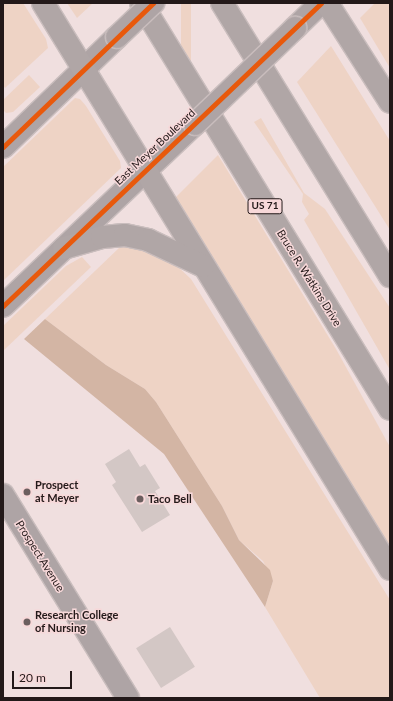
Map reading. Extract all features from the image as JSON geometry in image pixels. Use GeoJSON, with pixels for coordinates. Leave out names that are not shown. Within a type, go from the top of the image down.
{"type":"FeatureCollection","features":[{"type":"Feature","properties":{"kind":"highway"},"geometry":{"type":"LineString","coordinates":[[43,3],[390,569]]}},
{"type":"Feature","properties":{"kind":"highway","name":"Bruce R. Watkins Drive"},"geometry":{"type":"LineString","coordinates":[[141,3],[390,409]]}},
{"type":"Feature","properties":{"kind":"highway"},"geometry":{"type":"LineString","coordinates":[[222,3],[390,276]]}},
{"type":"Feature","properties":{"kind":"highway"},"geometry":{"type":"LineString","coordinates":[[327,3],[390,102]]}},
{"type":"Feature","properties":{"kind":"highway"},"geometry":{"type":"LineString","coordinates":[[64,248],[102,237],[125,235],[148,240],[203,266]]}},
{"type":"Feature","properties":{"kind":"main road"},"geometry":{"type":"LineString","coordinates":[[3,147],[153,3]]}},
{"type":"Feature","properties":{"kind":"main road","name":"East Meyer Boulevard"},"geometry":{"type":"LineString","coordinates":[[3,306],[321,3]]}},
{"type":"Feature","properties":{"kind":"main road","name":"Prospect Avenue"},"geometry":{"type":"LineString","coordinates":[[3,495],[128,698]]}},
{"type":"Feature","properties":{"kind":"shaded area"},"geometry":{"type":"Polygon","coordinates":[[[3,3],[23,3],[46,39],[48,48],[5,88],[3,85],[3,3]]]}},
{"type":"Feature","properties":{"kind":"shaded area"},"geometry":{"type":"Polygon","coordinates":[[[67,3],[93,3],[77,18],[67,3]]]}},
{"type":"Feature","properties":{"kind":"shaded area"},"geometry":{"type":"Polygon","coordinates":[[[181,3],[191,3],[191,82],[181,82],[181,3]]]}},
{"type":"Feature","properties":{"kind":"shaded area"},"geometry":{"type":"Polygon","coordinates":[[[375,3],[390,3],[390,68],[360,18],[375,3]]]}},
{"type":"Feature","properties":{"kind":"shaded area"},"geometry":{"type":"Polygon","coordinates":[[[331,46],[390,141],[390,230],[297,82],[331,46]]]}},
{"type":"Feature","properties":{"kind":"shaded area"},"geometry":{"type":"Polygon","coordinates":[[[29,75],[40,87],[13,112],[6,113],[3,110],[3,100],[29,75]]]}},
{"type":"Feature","properties":{"kind":"shaded area"},"geometry":{"type":"Polygon","coordinates":[[[75,98],[80,99],[86,106],[120,161],[121,168],[3,281],[3,167],[75,98]]]}},
{"type":"Feature","properties":{"kind":"shaded area"},"geometry":{"type":"Polygon","coordinates":[[[261,118],[304,193],[325,209],[390,308],[390,370],[304,220],[309,214],[302,202],[303,194],[254,122],[261,118]]]}},
{"type":"Feature","properties":{"kind":"shaded area"},"geometry":{"type":"Polygon","coordinates":[[[218,155],[336,349],[390,447],[390,547],[175,198],[218,155]]]}},
{"type":"Feature","properties":{"kind":"shaded area"},"geometry":{"type":"Polygon","coordinates":[[[132,246],[143,248],[177,266],[191,279],[390,600],[390,698],[320,698],[265,607],[273,581],[263,561],[239,540],[222,506],[156,402],[145,389],[106,365],[45,319],[120,247],[132,246]]]}},
{"type":"Feature","properties":{"kind":"shaded area"},"geometry":{"type":"Polygon","coordinates":[[[82,257],[91,267],[3,351],[3,326],[66,266],[82,257]]]}},
{"type":"Feature","properties":{"kind":"shaded area"},"geometry":{"type":"Polygon","coordinates":[[[45,319],[106,365],[145,389],[156,402],[222,506],[239,540],[270,570],[273,581],[265,607],[164,454],[24,339],[45,319]]]}},
{"type":"Feature","properties":{"kind":"building","name":"Taco Bell"},"geometry":{"type":"Polygon","coordinates":[[[129,449],[140,467],[145,464],[160,488],[155,491],[170,515],[142,532],[112,485],[116,482],[105,464],[129,449]]]}},
{"type":"Feature","properties":{"kind":"building"},"geometry":{"type":"Polygon","coordinates":[[[170,627],[195,667],[161,688],[136,648],[170,627]]]}},
{"type":"Feature","properties":{"kind":"cycle path"},"geometry":{"type":"LineString","coordinates":[[3,147],[153,3]]}},
{"type":"Feature","properties":{"kind":"cycle path"},"geometry":{"type":"LineString","coordinates":[[3,306],[321,3]]}},
{"type":"Feature","properties":{"kind":"place","name":"Prospect at Meyer"},"geometry":{"type":"Point","coordinates":[27,492]}},
{"type":"Feature","properties":{"kind":"place","name":"Taco Bell"},"geometry":{"type":"Point","coordinates":[140,499]}},
{"type":"Feature","properties":{"kind":"place","name":"Research College of Nursing"},"geometry":{"type":"Point","coordinates":[27,622]}}]}
